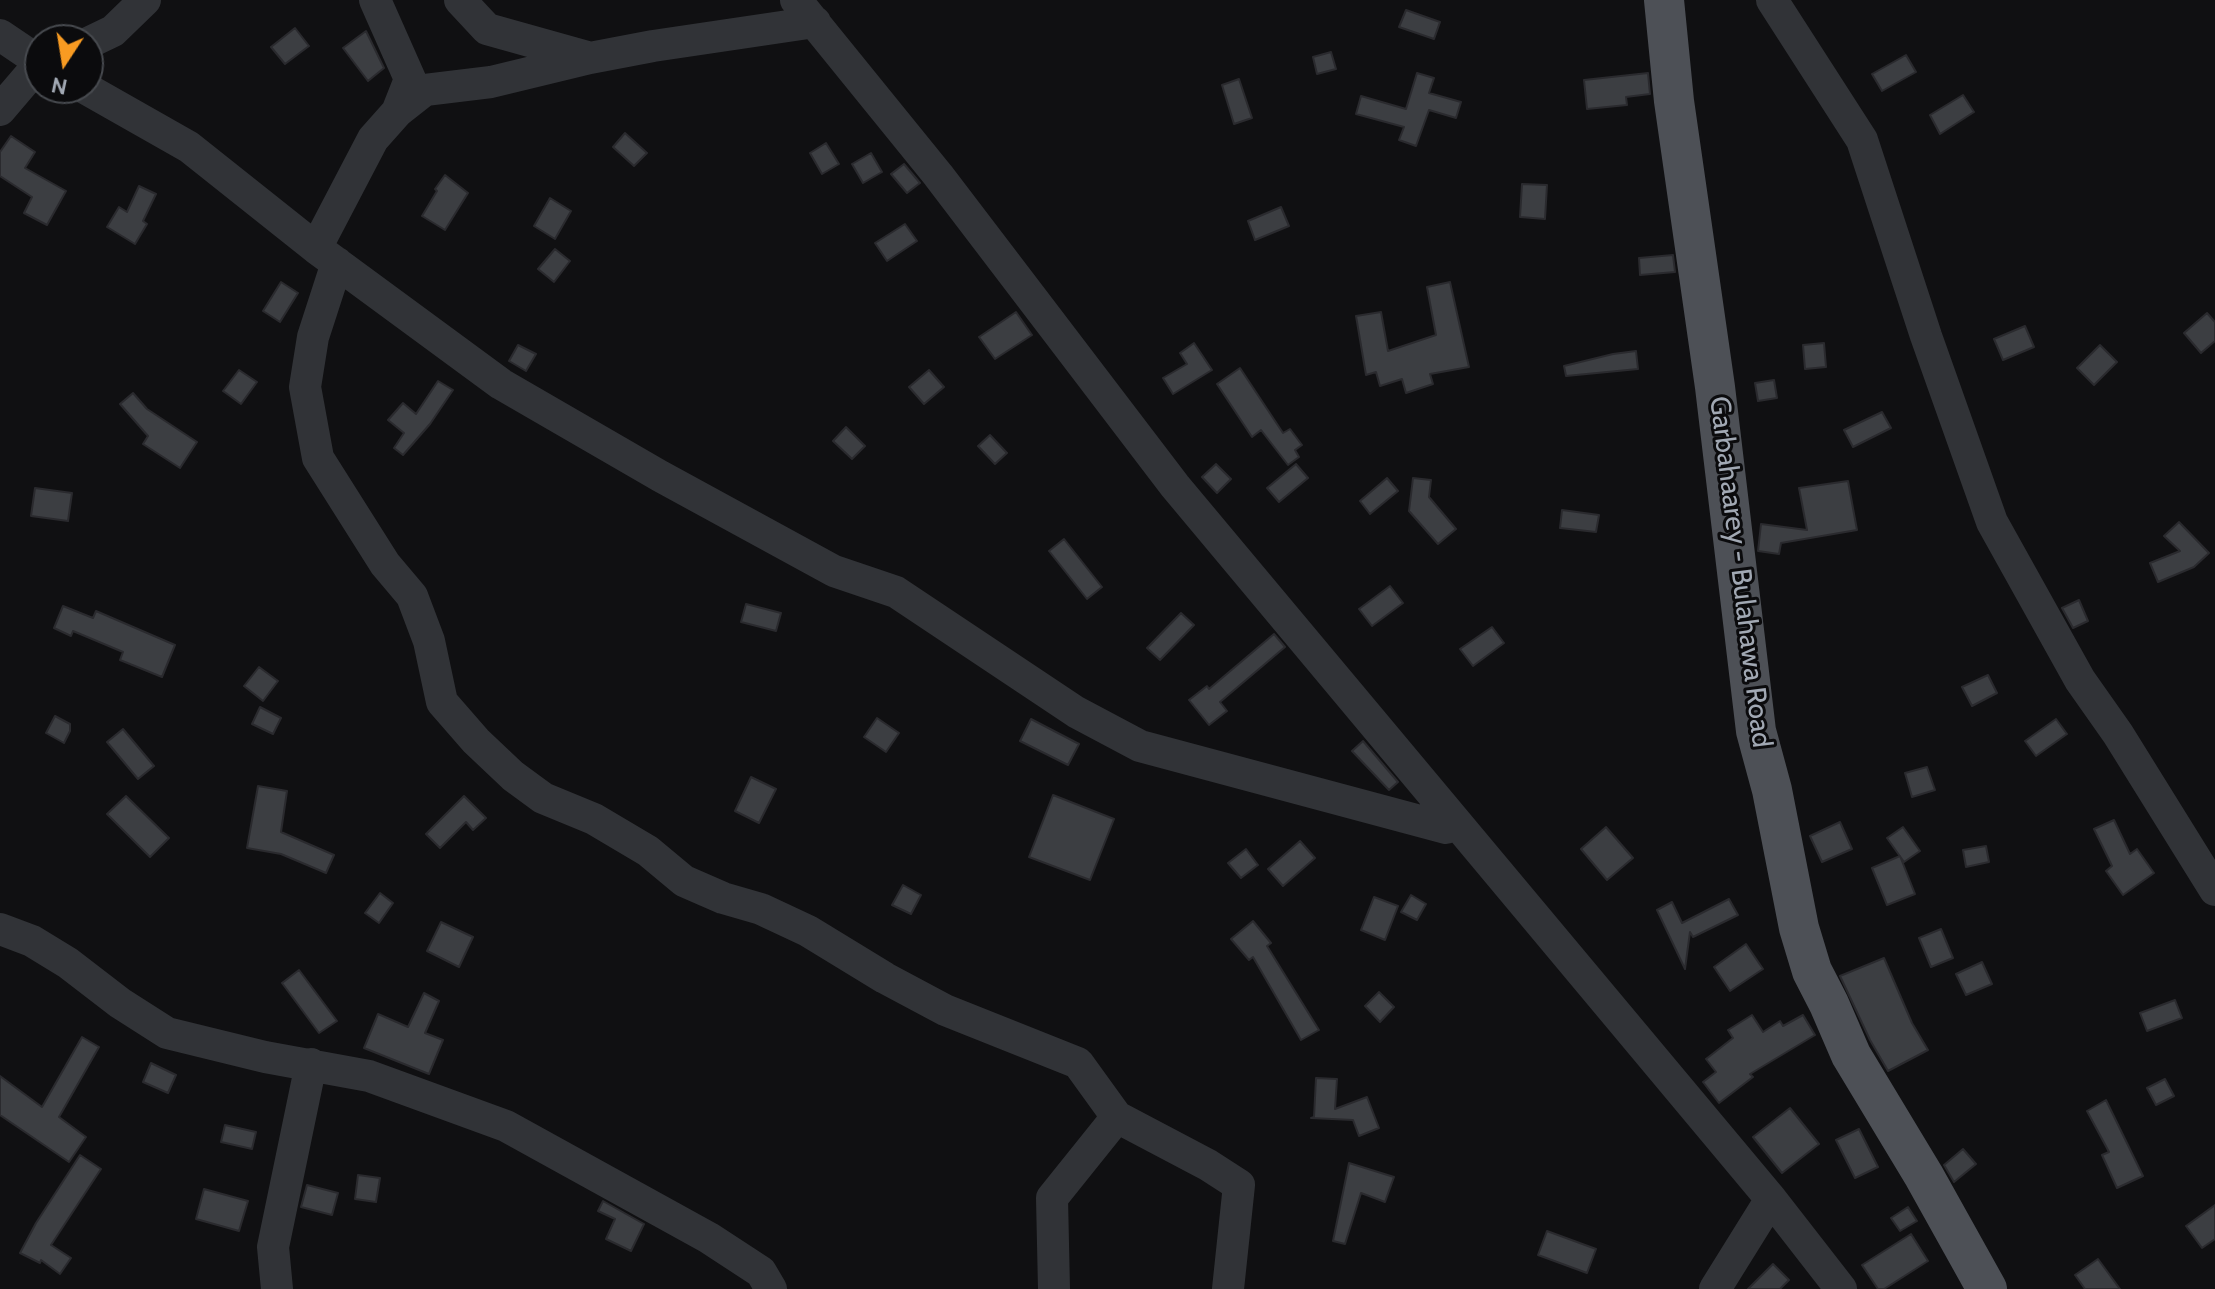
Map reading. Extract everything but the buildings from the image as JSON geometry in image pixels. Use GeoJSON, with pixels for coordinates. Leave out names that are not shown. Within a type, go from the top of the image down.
{"type":"FeatureCollection","features":[{"type":"Feature","properties":{"kind":"main road","name":"Garbahaarey - Bulahawa Road"},"geometry":{"type":"LineString","coordinates":[[1664,0],[1674,101],[1717,403],[1756,731],[1772,790],[1799,928],[1812,971],[1851,1055],[1987,1289]]}},
{"type":"Feature","properties":{"kind":"street"},"geometry":{"type":"LineString","coordinates":[[104,35],[113,31],[145,0]]}},
{"type":"Feature","properties":{"kind":"street"},"geometry":{"type":"LineString","coordinates":[[375,0],[410,79],[397,112]]}},
{"type":"Feature","properties":{"kind":"street"},"geometry":{"type":"LineString","coordinates":[[460,0],[487,29],[590,58]]}},
{"type":"Feature","properties":{"kind":"street"},"geometry":{"type":"LineString","coordinates":[[1772,0],[1862,140],[1926,336],[1992,522],[2080,680],[2118,734],[2215,890]]}},
{"type":"Feature","properties":{"kind":"street"},"geometry":{"type":"LineString","coordinates":[[1228,1289],[1239,1185],[1117,1117],[1078,1063],[945,1010],[808,931],[761,909],[723,898],[684,881],[648,851],[594,819],[543,798],[513,776],[476,741],[442,702],[429,641],[412,596],[385,564],[318,458],[305,387],[326,256],[373,139],[397,112],[425,90],[491,82],[590,58],[746,30],[806,11],[938,175],[1175,486],[1771,1199],[1841,1289]]}},
{"type":"Feature","properties":{"kind":"street"},"geometry":{"type":"LineString","coordinates":[[0,35],[24,51]]}},
{"type":"Feature","properties":{"kind":"street"},"geometry":{"type":"LineString","coordinates":[[0,110],[24,81]]}},
{"type":"Feature","properties":{"kind":"street"},"geometry":{"type":"LineString","coordinates":[[104,99],[189,147],[326,256],[501,384],[834,571],[896,592],[1076,712],[1140,746],[1446,828],[1454,822]]}},
{"type":"Feature","properties":{"kind":"street"},"geometry":{"type":"LineString","coordinates":[[0,929],[32,941],[68,963],[120,1003],[167,1033],[216,1046],[369,1076],[506,1126],[709,1238],[761,1272],[771,1289]]}},
{"type":"Feature","properties":{"kind":"street"},"geometry":{"type":"LineString","coordinates":[[277,1289],[273,1247],[311,1064]]}},
{"type":"Feature","properties":{"kind":"street"},"geometry":{"type":"LineString","coordinates":[[1054,1289],[1052,1198],[1117,1117]]}},
{"type":"Feature","properties":{"kind":"street"},"geometry":{"type":"LineString","coordinates":[[1715,1289],[1771,1199]]}}]}
